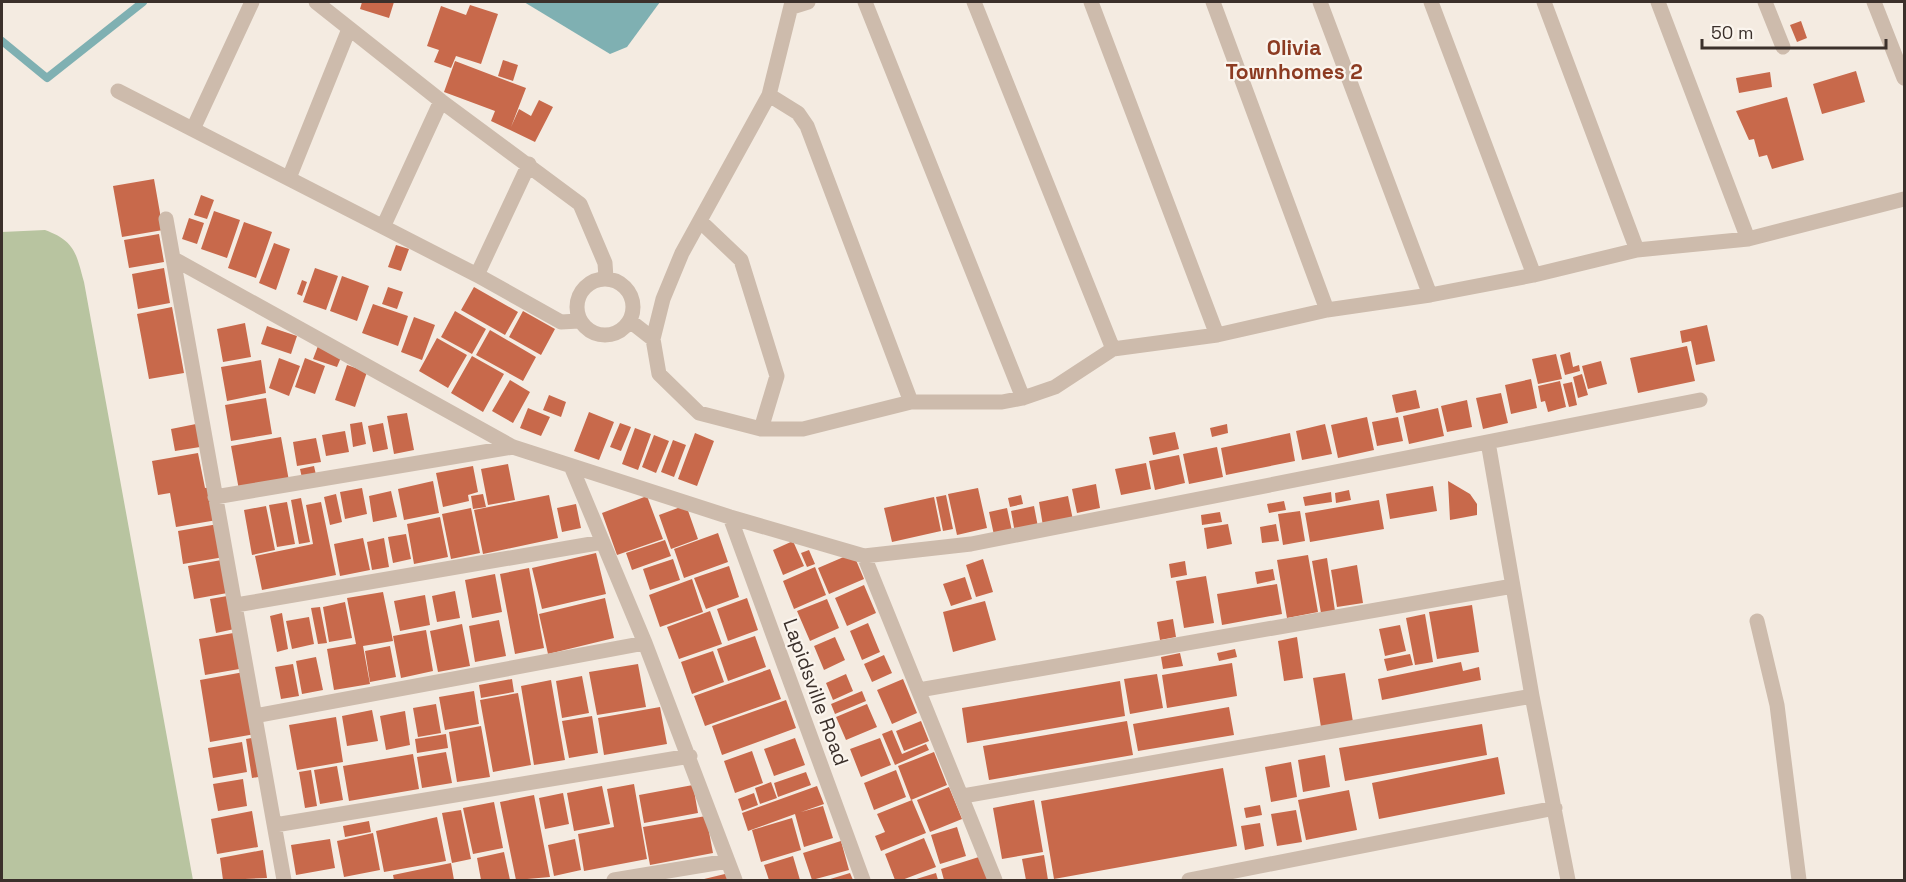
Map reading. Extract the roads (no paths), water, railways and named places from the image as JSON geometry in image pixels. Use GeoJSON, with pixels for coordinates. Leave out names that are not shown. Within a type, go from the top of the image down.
{"type":"FeatureCollection","features":[{"type":"Feature","properties":{"kind":"street"},"geometry":{"type":"LineString","coordinates":[[193,129],[252,2]]}},
{"type":"Feature","properties":{"kind":"street"},"geometry":{"type":"LineString","coordinates":[[316,2],[441,100],[580,204],[605,263],[606,278]]}},
{"type":"Feature","properties":{"kind":"street"},"geometry":{"type":"LineString","coordinates":[[808,2],[792,4],[769,95],[682,253],[663,299],[653,339],[659,374],[699,413],[761,429],[803,429],[911,402],[1002,402],[1023,398],[1055,387],[1113,348],[1217,335],[1327,310],[1430,295],[1534,275],[1638,250],[1748,239],[1905,199]]}},
{"type":"Feature","properties":{"kind":"street"},"geometry":{"type":"LineString","coordinates":[[865,2],[1023,398]]}},
{"type":"Feature","properties":{"kind":"street"},"geometry":{"type":"LineString","coordinates":[[974,2],[1113,348]]}},
{"type":"Feature","properties":{"kind":"street"},"geometry":{"type":"LineString","coordinates":[[1091,2],[1217,335]]}},
{"type":"Feature","properties":{"kind":"street"},"geometry":{"type":"LineString","coordinates":[[1213,2],[1327,310]]}},
{"type":"Feature","properties":{"kind":"street"},"geometry":{"type":"LineString","coordinates":[[1320,2],[1430,295]]}},
{"type":"Feature","properties":{"kind":"street"},"geometry":{"type":"LineString","coordinates":[[1431,2],[1534,275]]}},
{"type":"Feature","properties":{"kind":"street"},"geometry":{"type":"LineString","coordinates":[[1544,2],[1638,250]]}},
{"type":"Feature","properties":{"kind":"street"},"geometry":{"type":"LineString","coordinates":[[1658,2],[1748,239]]}},
{"type":"Feature","properties":{"kind":"street"},"geometry":{"type":"LineString","coordinates":[[1765,2],[1783,46]]}},
{"type":"Feature","properties":{"kind":"street"},"geometry":{"type":"LineString","coordinates":[[1874,2],[1905,78]]}},
{"type":"Feature","properties":{"kind":"street"},"geometry":{"type":"LineString","coordinates":[[289,178],[349,29]]}},
{"type":"Feature","properties":{"kind":"street"},"geometry":{"type":"LineString","coordinates":[[118,91],[477,275],[561,322],[579,321]]}},
{"type":"Feature","properties":{"kind":"street"},"geometry":{"type":"LineString","coordinates":[[769,95],[798,113],[807,126],[911,402]]}},
{"type":"Feature","properties":{"kind":"street"},"geometry":{"type":"LineString","coordinates":[[383,227],[441,100]]}},
{"type":"Feature","properties":{"kind":"street"},"geometry":{"type":"LineString","coordinates":[[477,275],[529,164]]}},
{"type":"Feature","properties":{"kind":"street"},"geometry":{"type":"LineString","coordinates":[[166,219],[284,880]]}},
{"type":"Feature","properties":{"kind":"street"},"geometry":{"type":"LineString","coordinates":[[701,222],[741,260],[777,376],[761,429]]}},
{"type":"Feature","properties":{"kind":"street"},"geometry":{"type":"LineString","coordinates":[[174,259],[513,447],[730,517],[864,556],[971,544],[1700,400]]}},
{"type":"Feature","properties":{"kind":"street"},"geometry":{"type":"LineString","coordinates":[[606,278],[625,286],[634,304],[630,321],[615,334],[595,335],[579,321],[577,302],[587,284],[606,278]]}},
{"type":"Feature","properties":{"kind":"street"},"geometry":{"type":"LineString","coordinates":[[630,321],[653,339]]}},
{"type":"Feature","properties":{"kind":"street"},"geometry":{"type":"LineString","coordinates":[[1488,442],[1532,696],[1568,880]]}},
{"type":"Feature","properties":{"kind":"street"},"geometry":{"type":"LineString","coordinates":[[215,496],[513,447]]}},
{"type":"Feature","properties":{"kind":"street"},"geometry":{"type":"LineString","coordinates":[[571,466],[690,756],[735,880]]}},
{"type":"Feature","properties":{"kind":"street","name":"Lapidsville Road"},"geometry":{"type":"LineString","coordinates":[[730,517],[863,880]]}},
{"type":"Feature","properties":{"kind":"street"},"geometry":{"type":"LineString","coordinates":[[236,605],[603,542]]}},
{"type":"Feature","properties":{"kind":"street"},"geometry":{"type":"LineString","coordinates":[[864,556],[963,796],[995,880]]}},
{"type":"Feature","properties":{"kind":"street"},"geometry":{"type":"LineString","coordinates":[[919,690],[1513,586]]}},
{"type":"Feature","properties":{"kind":"street"},"geometry":{"type":"LineString","coordinates":[[1756,621],[1777,705],[1799,880]]}},
{"type":"Feature","properties":{"kind":"street"},"geometry":{"type":"LineString","coordinates":[[255,716],[645,643]]}},
{"type":"Feature","properties":{"kind":"street"},"geometry":{"type":"LineString","coordinates":[[963,796],[1532,696]]}},
{"type":"Feature","properties":{"kind":"street"},"geometry":{"type":"LineString","coordinates":[[275,825],[690,756]]}},
{"type":"Feature","properties":{"kind":"street"},"geometry":{"type":"LineString","coordinates":[[1189,880],[1555,808]]}},
{"type":"Feature","properties":{"kind":"street"},"geometry":{"type":"LineString","coordinates":[[614,880],[728,861]]}},
{"type":"Feature","properties":{"kind":"water"},"geometry":{"type":"Polygon","coordinates":[[[524,2],[660,2],[627,47],[610,54],[524,2]]]}},
{"type":"Feature","properties":{"kind":"waterway"},"geometry":{"type":"LineString","coordinates":[[2,41],[47,78],[143,2]]}},
{"type":"Feature","properties":{"kind":"district","name":"Olivia Townhomes 2"},"geometry":{"type":"Point","coordinates":[1294,59]}}]}
